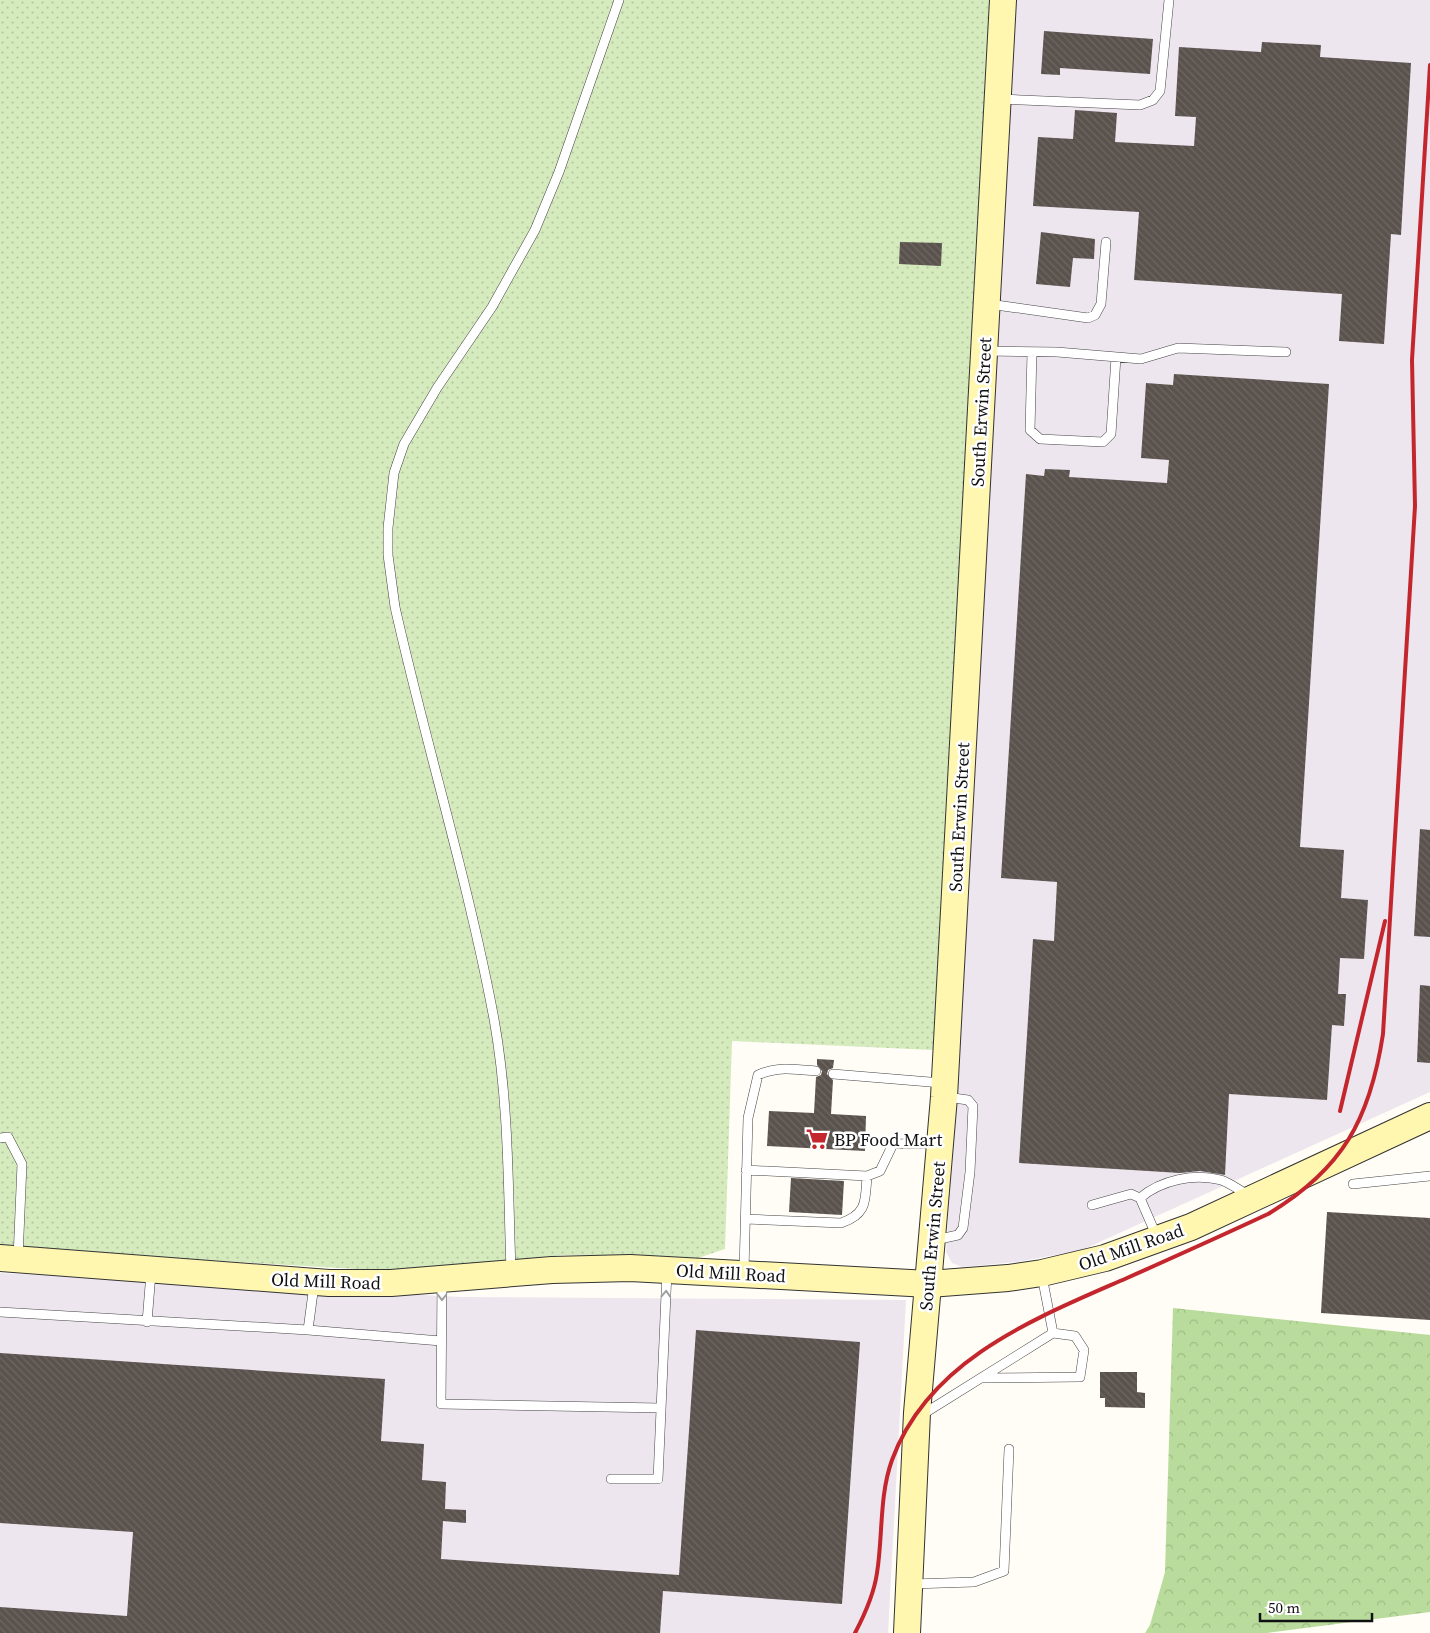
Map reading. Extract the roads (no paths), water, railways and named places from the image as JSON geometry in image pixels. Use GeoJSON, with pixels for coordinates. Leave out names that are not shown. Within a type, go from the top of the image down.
{"type":"FeatureCollection","features":[{"type":"Feature","properties":{"kind":"street","name":"South Erwin Street"},"geometry":{"type":"LineString","coordinates":[[907,1633],[917,1419],[944,1090],[1003,0]]}},
{"type":"Feature","properties":{"kind":"street","name":"Old Mill Road"},"geometry":{"type":"LineString","coordinates":[[9,1259],[314,1282],[391,1283],[590,1269],[667,1270],[929,1284],[974,1282],[1042,1273],[1105,1258],[1158,1240],[1430,1116]]}},
{"type":"Feature","properties":{"kind":"lane"},"geometry":{"type":"LineString","coordinates":[[511,1274],[505,1098],[494,1020],[396,607],[388,555],[389,503],[394,473],[404,444],[436,388],[492,308],[535,230],[559,172],[619,0]]}},
{"type":"Feature","properties":{"kind":"lane"},"geometry":{"type":"LineString","coordinates":[[997,99],[1140,105],[1153,100],[1160,91],[1168,0]]}},
{"type":"Feature","properties":{"kind":"lane"},"geometry":{"type":"LineString","coordinates":[[986,304],[1088,318],[1095,315],[1101,304],[1106,242]]}},
{"type":"Feature","properties":{"kind":"lane"},"geometry":{"type":"LineString","coordinates":[[984,351],[1141,359],[1178,348],[1286,352]]}},
{"type":"Feature","properties":{"kind":"lane"},"geometry":{"type":"LineString","coordinates":[[1032,352],[1030,430],[1040,439],[1103,442],[1111,434],[1116,357]]}},
{"type":"Feature","properties":{"kind":"lane"},"geometry":{"type":"LineString","coordinates":[[744,1274],[748,1118],[758,1075],[768,1070],[790,1068],[816,1071]]}},
{"type":"Feature","properties":{"kind":"lane"},"geometry":{"type":"LineString","coordinates":[[833,1074],[944,1090],[968,1100],[973,1106],[970,1172],[963,1228],[958,1235],[932,1241]]}},
{"type":"Feature","properties":{"kind":"lane"},"geometry":{"type":"LineString","coordinates":[[0,1138],[8,1137],[22,1164],[9,1259]]}},
{"type":"Feature","properties":{"kind":"lane"},"geometry":{"type":"LineString","coordinates":[[746,1170],[867,1176],[880,1171],[893,1144],[940,1142]]}},
{"type":"Feature","properties":{"kind":"lane"},"geometry":{"type":"LineString","coordinates":[[745,1219],[841,1223],[852,1220],[861,1213],[865,1203],[867,1176]]}},
{"type":"Feature","properties":{"kind":"lane"},"geometry":{"type":"LineString","coordinates":[[1353,1184],[1430,1176]]}},
{"type":"Feature","properties":{"kind":"lane"},"geometry":{"type":"LineString","coordinates":[[1140,1198],[1155,1188],[1182,1178],[1198,1177],[1223,1181],[1252,1198]]}},
{"type":"Feature","properties":{"kind":"lane"},"geometry":{"type":"LineString","coordinates":[[1092,1205],[1131,1194],[1140,1198],[1158,1240]]}},
{"type":"Feature","properties":{"kind":"lane"},"geometry":{"type":"LineString","coordinates":[[147,1322],[151,1270]]}},
{"type":"Feature","properties":{"kind":"lane"},"geometry":{"type":"LineString","coordinates":[[611,1479],[658,1479],[667,1270]]}},
{"type":"Feature","properties":{"kind":"lane"},"geometry":{"type":"LineString","coordinates":[[1042,1273],[1053,1333]]}},
{"type":"Feature","properties":{"kind":"lane"},"geometry":{"type":"LineString","coordinates":[[442,1280],[441,1404],[661,1408]]}},
{"type":"Feature","properties":{"kind":"lane"},"geometry":{"type":"LineString","coordinates":[[308,1330],[314,1282]]}},
{"type":"Feature","properties":{"kind":"lane"},"geometry":{"type":"LineString","coordinates":[[0,1312],[308,1330],[441,1341]]}},
{"type":"Feature","properties":{"kind":"lane"},"geometry":{"type":"LineString","coordinates":[[917,1419],[980,1378],[1053,1333],[1075,1336],[1084,1350],[1080,1377],[980,1378]]}},
{"type":"Feature","properties":{"kind":"lane"},"geometry":{"type":"LineString","coordinates":[[909,1584],[974,1582],[1004,1571],[1009,1449]]}},
{"type":"Feature","properties":{"kind":"railway"},"geometry":{"type":"LineString","coordinates":[[855,1633],[869,1604],[876,1581],[885,1488],[892,1460],[909,1425],[932,1395],[959,1369],[989,1346],[1022,1327],[1057,1309],[1268,1214],[1294,1197],[1316,1179],[1334,1160],[1349,1139],[1361,1116],[1370,1092],[1383,1034],[1415,506],[1412,360],[1430,65]]}},
{"type":"Feature","properties":{"kind":"railway"},"geometry":{"type":"LineString","coordinates":[[1340,1111],[1385,921]]}},
{"type":"Feature","properties":{"kind":"place","name":"BP Food Mart"},"geometry":{"type":"Point","coordinates":[817,1139]}}]}
